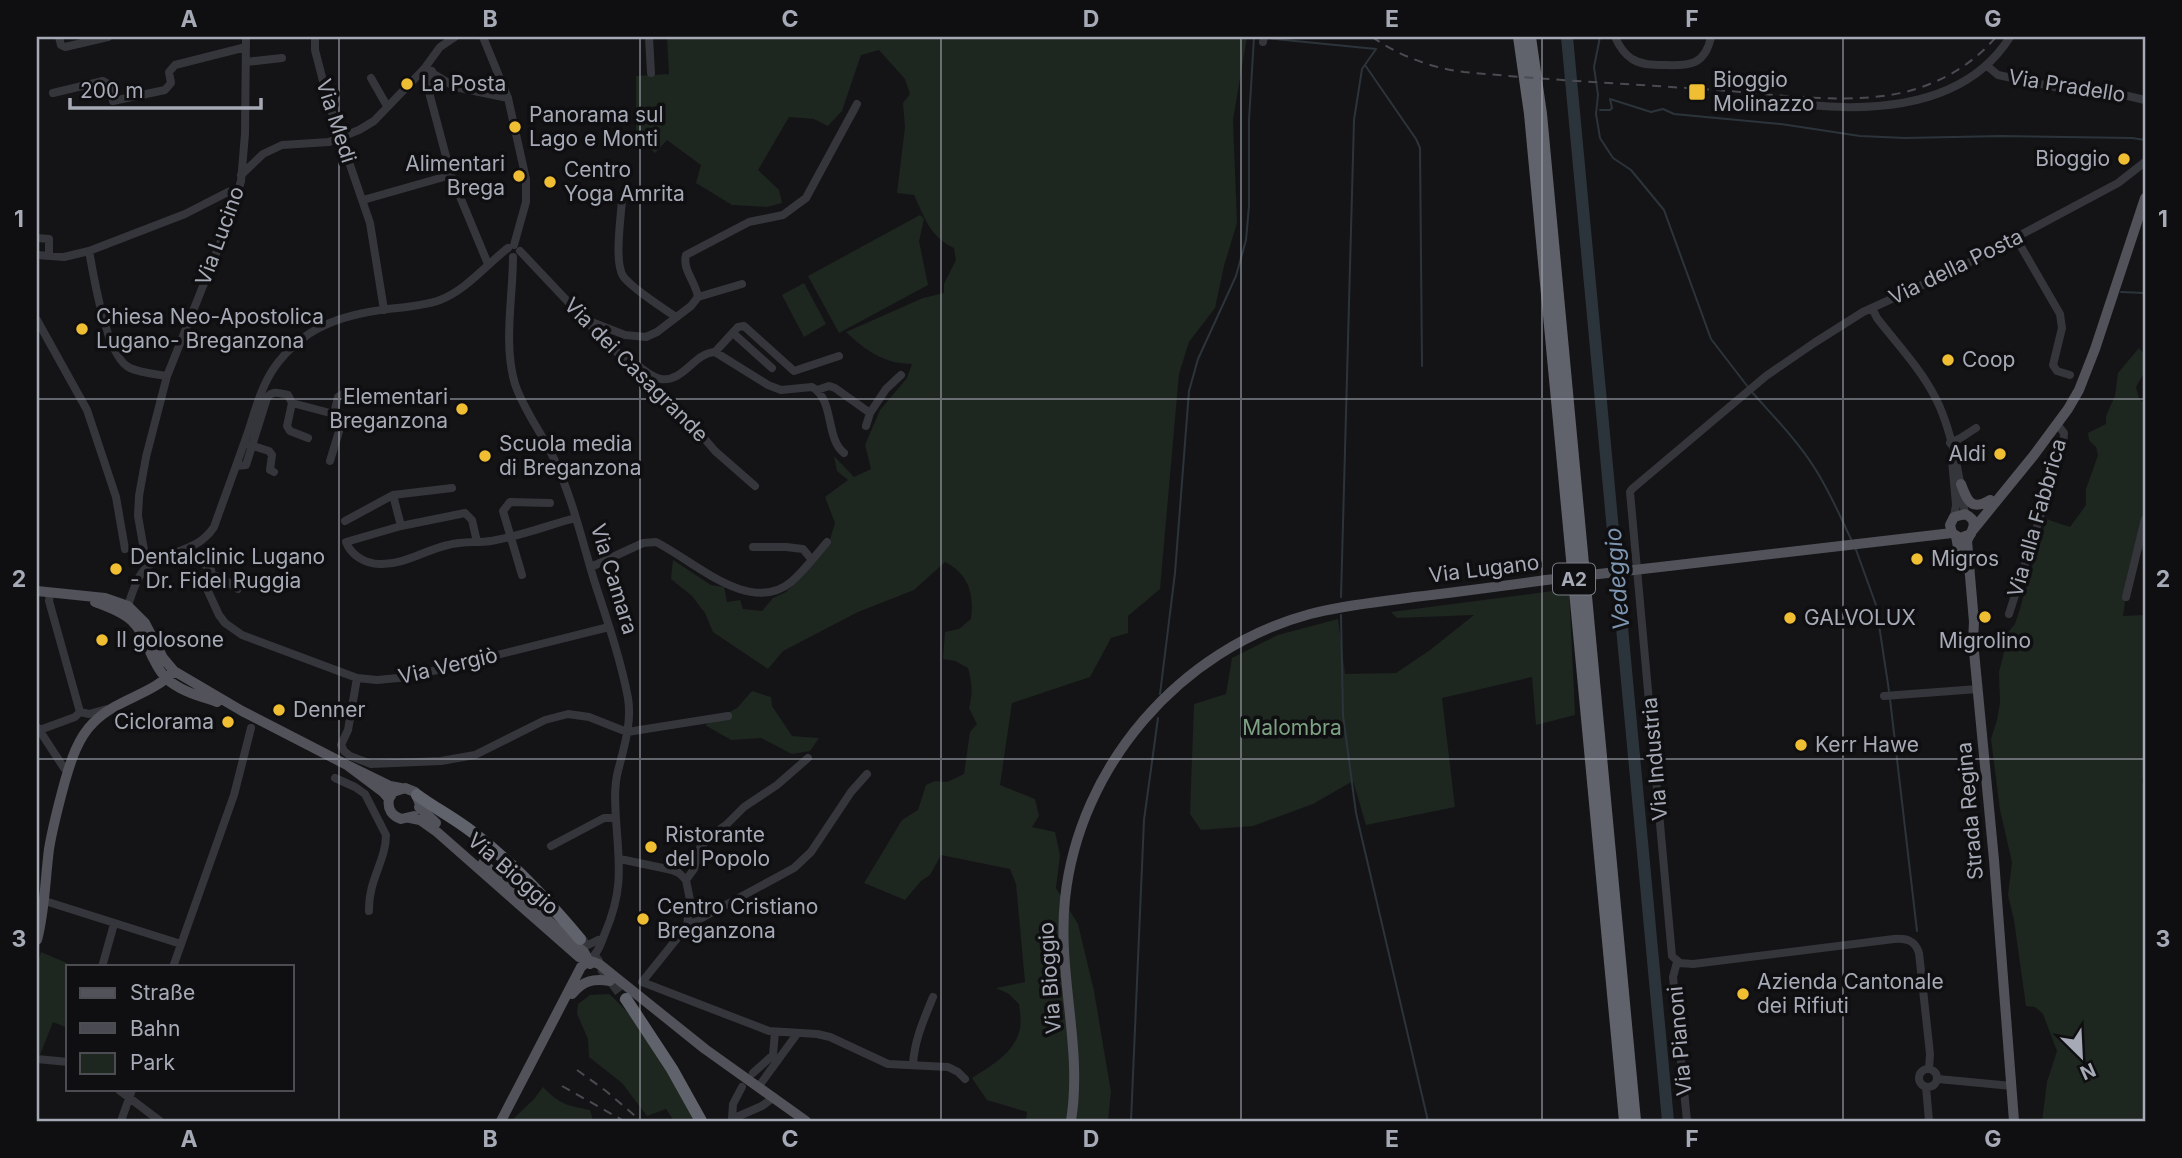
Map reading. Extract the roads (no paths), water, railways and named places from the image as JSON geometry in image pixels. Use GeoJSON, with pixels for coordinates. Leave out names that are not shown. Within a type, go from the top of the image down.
{"type":"FeatureCollection","features":[{"type":"Feature","properties":{"kind":"highway","name":"A2"},"geometry":{"type":"LineString","coordinates":[[1519,37],[1530,114],[1625,1121]]}},
{"type":"Feature","properties":{"kind":"highway","name":"A2"},"geometry":{"type":"LineString","coordinates":[[1531,37],[1635,1121]]}},
{"type":"Feature","properties":{"kind":"highway"},"geometry":{"type":"LineString","coordinates":[[418,801],[474,833],[496,850],[539,892],[578,942]]}},
{"type":"Feature","properties":{"kind":"highway"},"geometry":{"type":"LineString","coordinates":[[626,999],[672,1069],[701,1121]]}},
{"type":"Feature","properties":{"kind":"main road"},"geometry":{"type":"LineString","coordinates":[[1957,523],[1964,538],[1972,532],[2073,401],[2086,374],[2145,198]]}},
{"type":"Feature","properties":{"kind":"main road"},"geometry":{"type":"LineString","coordinates":[[1957,523],[1990,500],[2049,434]]}},
{"type":"Feature","properties":{"kind":"main road"},"geometry":{"type":"LineString","coordinates":[[1972,596],[1972,554],[1975,539],[1987,519],[2025,473],[2034,455]]}},
{"type":"Feature","properties":{"kind":"main road"},"geometry":{"type":"LineString","coordinates":[[1961,484],[1972,504],[1980,505],[1990,500]]}},
{"type":"Feature","properties":{"kind":"main road"},"geometry":{"type":"LineString","coordinates":[[1853,543],[1934,530],[1973,520],[1972,532]]}},
{"type":"Feature","properties":{"kind":"main road"},"geometry":{"type":"LineString","coordinates":[[1957,523],[1973,641]]}},
{"type":"Feature","properties":{"kind":"main road","name":"Via Lugano"},"geometry":{"type":"LineString","coordinates":[[1169,694],[1209,661],[1245,639],[1310,614],[1354,605],[1546,580],[1877,542],[1957,523]]}},
{"type":"Feature","properties":{"kind":"main road","name":"Strada Regina"},"geometry":{"type":"LineString","coordinates":[[1972,532],[1967,544],[1974,622],[1973,641],[2014,1121]]}},
{"type":"Feature","properties":{"kind":"main road"},"geometry":{"type":"LineString","coordinates":[[1877,542],[1943,542],[1954,548],[1961,564]]}},
{"type":"Feature","properties":{"kind":"main road"},"geometry":{"type":"LineString","coordinates":[[37,591],[105,598],[126,610],[145,623],[171,675],[99,717],[86,732],[68,770],[53,824],[45,901],[37,940]]}},
{"type":"Feature","properties":{"kind":"main road","name":"Via Bioggio"},"geometry":{"type":"LineString","coordinates":[[171,675],[390,786],[408,789],[424,813],[578,942],[593,968],[806,1121]]}},
{"type":"Feature","properties":{"kind":"main road","name":"Via Bioggio"},"geometry":{"type":"LineString","coordinates":[[1071,1121],[1075,1070],[1063,944],[1065,899],[1071,865],[1086,815],[1107,772],[1140,723],[1169,694]]}},
{"type":"Feature","properties":{"kind":"main road","name":"Via Bioggio"},"geometry":{"type":"LineString","coordinates":[[347,765],[383,792],[401,819],[420,820],[437,832],[579,957],[599,964],[705,1049]]}},
{"type":"Feature","properties":{"kind":"main road"},"geometry":{"type":"LineString","coordinates":[[390,805],[393,792],[401,789]]}},
{"type":"Feature","properties":{"kind":"main road"},"geometry":{"type":"LineString","coordinates":[[410,818],[415,815],[418,801]]}},
{"type":"Feature","properties":{"kind":"main road"},"geometry":{"type":"LineString","coordinates":[[533,919],[569,958],[575,979]]}},
{"type":"Feature","properties":{"kind":"main road","name":"Via Camara"},"geometry":{"type":"LineString","coordinates":[[501,1121],[581,967],[589,960]]}},
{"type":"Feature","properties":{"kind":"main road","name":"Via Camara"},"geometry":{"type":"LineString","coordinates":[[564,1002],[589,960]]}},
{"type":"Feature","properties":{"kind":"main road"},"geometry":{"type":"LineString","coordinates":[[564,1002],[580,985],[597,979],[610,981]]}},
{"type":"Feature","properties":{"kind":"main road"},"geometry":{"type":"LineString","coordinates":[[493,1121],[515,1092]]}},
{"type":"Feature","properties":{"kind":"street"},"geometry":{"type":"LineString","coordinates":[[59,37],[61,45],[65,47],[108,37]]}},
{"type":"Feature","properties":{"kind":"street","name":"Via Lucino"},"geometry":{"type":"LineString","coordinates":[[147,567],[138,516],[146,457],[167,376],[229,221],[242,175],[246,37]]}},
{"type":"Feature","properties":{"kind":"street"},"geometry":{"type":"LineString","coordinates":[[455,37],[440,48],[428,70],[426,80],[451,175],[488,264]]}},
{"type":"Feature","properties":{"kind":"street","name":"Via Camara"},"geometry":{"type":"LineString","coordinates":[[483,37],[508,98],[527,187],[514,250],[510,358],[515,382],[522,401],[554,458],[609,627],[628,698],[627,732],[617,774],[616,818],[620,859],[618,894],[610,921],[595,955],[589,960]]}},
{"type":"Feature","properties":{"kind":"street"},"geometry":{"type":"LineString","coordinates":[[649,37],[651,73]]}},
{"type":"Feature","properties":{"kind":"street"},"geometry":{"type":"LineString","coordinates":[[1615,37],[1625,53],[1637,62],[1684,66],[1704,55],[1711,37]]}},
{"type":"Feature","properties":{"kind":"street","name":"Via Pradello"},"geometry":{"type":"LineString","coordinates":[[2010,37],[1986,65],[1998,75],[2092,95],[2129,96],[2145,100]]}},
{"type":"Feature","properties":{"kind":"street","name":"Via Medi"},"geometry":{"type":"LineString","coordinates":[[315,40],[320,74],[339,139],[363,200],[375,248],[384,310]]}},
{"type":"Feature","properties":{"kind":"street"},"geometry":{"type":"LineString","coordinates":[[52,93],[103,81],[110,85],[113,101],[165,90],[171,83],[169,72],[175,65],[246,47]]}},
{"type":"Feature","properties":{"kind":"street"},"geometry":{"type":"LineString","coordinates":[[246,62],[282,58]]}},
{"type":"Feature","properties":{"kind":"street"},"geometry":{"type":"LineString","coordinates":[[1804,100],[1808,105],[1841,107],[1908,102],[1930,97],[1961,84],[1986,65]]}},
{"type":"Feature","properties":{"kind":"street"},"geometry":{"type":"LineString","coordinates":[[428,70],[455,87],[508,98]]}},
{"type":"Feature","properties":{"kind":"street"},"geometry":{"type":"LineString","coordinates":[[242,175],[263,154],[282,145],[329,142],[359,130],[373,121],[428,70]]}},
{"type":"Feature","properties":{"kind":"street"},"geometry":{"type":"LineString","coordinates":[[371,78],[387,106]]}},
{"type":"Feature","properties":{"kind":"street"},"geometry":{"type":"LineString","coordinates":[[698,297],[685,264],[686,255],[749,222],[783,215],[804,201],[857,104]]}},
{"type":"Feature","properties":{"kind":"street","name":"Via della Posta"},"geometry":{"type":"LineString","coordinates":[[1957,523],[1961,484],[1939,405],[1931,389],[1872,308],[1930,283],[2016,238],[2118,183],[2145,162]]}},
{"type":"Feature","properties":{"kind":"street"},"geometry":{"type":"LineString","coordinates":[[363,200],[451,175]]}},
{"type":"Feature","properties":{"kind":"street"},"geometry":{"type":"LineString","coordinates":[[37,255],[64,257],[89,251],[185,214],[228,192],[238,190]]}},
{"type":"Feature","properties":{"kind":"street"},"geometry":{"type":"LineString","coordinates":[[622,200],[619,259],[623,276],[676,317]]}},
{"type":"Feature","properties":{"kind":"street"},"geometry":{"type":"LineString","coordinates":[[37,238],[49,239],[49,254]]}},
{"type":"Feature","properties":{"kind":"street"},"geometry":{"type":"LineString","coordinates":[[2016,238],[2060,314],[2062,328],[2053,365],[2057,371],[2070,375]]}},
{"type":"Feature","properties":{"kind":"street"},"geometry":{"type":"LineString","coordinates":[[126,610],[138,580],[147,567],[207,538],[214,527],[272,371],[299,341],[337,319],[357,313],[443,299],[488,264],[514,250]]}},
{"type":"Feature","properties":{"kind":"street","name":"Via dei Casagrande"},"geometry":{"type":"LineString","coordinates":[[514,250],[624,360],[687,417],[715,451],[755,486]]}},
{"type":"Feature","properties":{"kind":"street"},"geometry":{"type":"LineString","coordinates":[[89,251],[103,313],[117,357],[130,368],[167,376]]}},
{"type":"Feature","properties":{"kind":"street"},"geometry":{"type":"LineString","coordinates":[[586,322],[638,338],[657,332],[691,306],[698,297],[742,284]]}},
{"type":"Feature","properties":{"kind":"street","name":"Via Industria"},"geometry":{"type":"LineString","coordinates":[[1677,962],[1671,952],[1630,492],[1750,389],[1814,343],[1872,308]]}},
{"type":"Feature","properties":{"kind":"street"},"geometry":{"type":"LineString","coordinates":[[37,320],[87,410],[116,497],[125,549]]}},
{"type":"Feature","properties":{"kind":"street"},"geometry":{"type":"LineString","coordinates":[[624,360],[639,364],[660,379],[669,378],[692,365],[699,356],[715,352],[738,327],[744,326],[794,371],[839,356]]}},
{"type":"Feature","properties":{"kind":"street"},"geometry":{"type":"LineString","coordinates":[[733,333],[772,368]]}},
{"type":"Feature","properties":{"kind":"street"},"geometry":{"type":"LineString","coordinates":[[715,352],[768,385],[781,390],[811,387],[817,390],[833,428],[832,436],[839,450],[844,453]]}},
{"type":"Feature","properties":{"kind":"street"},"geometry":{"type":"LineString","coordinates":[[866,426],[870,413],[886,389],[901,375]]}},
{"type":"Feature","properties":{"kind":"street"},"geometry":{"type":"LineString","coordinates":[[817,390],[829,386],[835,388],[870,413]]}},
{"type":"Feature","properties":{"kind":"street"},"geometry":{"type":"LineString","coordinates":[[236,466],[246,465],[250,445],[270,394],[274,392],[288,395],[292,403],[287,426],[290,431],[308,438]]}},
{"type":"Feature","properties":{"kind":"street"},"geometry":{"type":"LineString","coordinates":[[330,461],[340,428],[334,414],[338,397],[344,393],[355,395]]}},
{"type":"Feature","properties":{"kind":"street"},"geometry":{"type":"LineString","coordinates":[[292,403],[334,414]]}},
{"type":"Feature","properties":{"kind":"street","name":"Via alla Fabbrica"},"geometry":{"type":"LineString","coordinates":[[2009,614],[2063,445],[2064,433],[2057,424]]}},
{"type":"Feature","properties":{"kind":"street"},"geometry":{"type":"LineString","coordinates":[[1951,447],[1976,428]]}},
{"type":"Feature","properties":{"kind":"street"},"geometry":{"type":"LineString","coordinates":[[250,445],[272,455],[269,466],[274,472]]}},
{"type":"Feature","properties":{"kind":"street","name":"Via della Posta"},"geometry":{"type":"LineString","coordinates":[[1951,447],[1957,523]]}},
{"type":"Feature","properties":{"kind":"street"},"geometry":{"type":"LineString","coordinates":[[345,521],[393,495],[452,488]]}},
{"type":"Feature","properties":{"kind":"street"},"geometry":{"type":"LineString","coordinates":[[393,495],[401,526]]}},
{"type":"Feature","properties":{"kind":"street"},"geometry":{"type":"LineString","coordinates":[[522,575],[503,511],[510,502],[550,503]]}},
{"type":"Feature","properties":{"kind":"street"},"geometry":{"type":"LineString","coordinates":[[119,513],[138,516]]}},
{"type":"Feature","properties":{"kind":"street"},"geometry":{"type":"LineString","coordinates":[[477,542],[472,520],[465,513],[401,526],[345,542],[349,550],[369,563],[395,563],[447,545],[493,541],[575,518]]}},
{"type":"Feature","properties":{"kind":"street"},"geometry":{"type":"LineString","coordinates":[[2126,597],[2145,519]]}},
{"type":"Feature","properties":{"kind":"street"},"geometry":{"type":"LineString","coordinates":[[590,567],[643,543],[656,542],[736,589],[768,594],[790,582],[827,542]]}},
{"type":"Feature","properties":{"kind":"street"},"geometry":{"type":"LineString","coordinates":[[753,547],[803,549],[811,560]]}},
{"type":"Feature","properties":{"kind":"street"},"geometry":{"type":"LineString","coordinates":[[187,549],[208,566],[212,575],[238,589]]}},
{"type":"Feature","properties":{"kind":"street","name":"Via Vergiò"},"geometry":{"type":"LineString","coordinates":[[212,575],[207,589],[219,615],[233,629],[276,649],[357,678],[377,680],[408,677],[609,627]]}},
{"type":"Feature","properties":{"kind":"street"},"geometry":{"type":"LineString","coordinates":[[50,593],[49,601],[80,712]]}},
{"type":"Feature","properties":{"kind":"street"},"geometry":{"type":"LineString","coordinates":[[357,678],[348,730],[341,745],[350,755],[371,764],[440,761],[475,755],[545,720],[569,714],[589,718],[627,732],[728,716]]}},
{"type":"Feature","properties":{"kind":"street"},"geometry":{"type":"LineString","coordinates":[[1884,696],[1978,689]]}},
{"type":"Feature","properties":{"kind":"street"},"geometry":{"type":"LineString","coordinates":[[80,712],[89,714],[114,708]]}},
{"type":"Feature","properties":{"kind":"street"},"geometry":{"type":"LineString","coordinates":[[68,770],[37,730],[75,717],[80,712]]}},
{"type":"Feature","properties":{"kind":"street"},"geometry":{"type":"LineString","coordinates":[[174,965],[234,795],[251,727]]}},
{"type":"Feature","properties":{"kind":"street"},"geometry":{"type":"LineString","coordinates":[[686,880],[694,869],[700,848],[713,834],[808,758]]}},
{"type":"Feature","properties":{"kind":"street"},"geometry":{"type":"LineString","coordinates":[[867,774],[851,792],[811,852],[794,868],[687,926],[642,982],[775,1032],[830,1037],[888,1064],[948,1067],[965,1079]]}},
{"type":"Feature","properties":{"kind":"street"},"geometry":{"type":"LineString","coordinates":[[335,778],[360,790],[368,799],[386,835],[386,843],[368,896],[369,911]]}},
{"type":"Feature","properties":{"kind":"street"},"geometry":{"type":"LineString","coordinates":[[377,817],[390,805]]}},
{"type":"Feature","properties":{"kind":"street"},"geometry":{"type":"LineString","coordinates":[[551,846],[604,818],[616,818]]}},
{"type":"Feature","properties":{"kind":"street"},"geometry":{"type":"LineString","coordinates":[[620,859],[679,873],[686,880],[690,900],[687,926]]}},
{"type":"Feature","properties":{"kind":"street"},"geometry":{"type":"LineString","coordinates":[[45,901],[181,944]]}},
{"type":"Feature","properties":{"kind":"street","name":"Via Camara"},"geometry":{"type":"LineString","coordinates":[[589,960],[589,954],[610,921]]}},
{"type":"Feature","properties":{"kind":"street"},"geometry":{"type":"LineString","coordinates":[[103,965],[114,924]]}},
{"type":"Feature","properties":{"kind":"street"},"geometry":{"type":"LineString","coordinates":[[1677,962],[1693,964],[1894,939],[1910,941],[1916,945],[1919,953],[1930,1054],[1928,1069]]}},
{"type":"Feature","properties":{"kind":"street"},"geometry":{"type":"LineString","coordinates":[[578,942],[588,945],[598,940]]}},
{"type":"Feature","properties":{"kind":"street","name":"Via Pianoni"},"geometry":{"type":"LineString","coordinates":[[1677,962],[1674,977],[1687,1121]]}},
{"type":"Feature","properties":{"kind":"street"},"geometry":{"type":"LineString","coordinates":[[913,1065],[919,1034],[933,997]]}},
{"type":"Feature","properties":{"kind":"street"},"geometry":{"type":"LineString","coordinates":[[753,1073],[773,1055],[775,1032]]}},
{"type":"Feature","properties":{"kind":"street"},"geometry":{"type":"LineString","coordinates":[[759,1087],[797,1034]]}},
{"type":"Feature","properties":{"kind":"street"},"geometry":{"type":"LineString","coordinates":[[37,1059],[66,1062]]}},
{"type":"Feature","properties":{"kind":"street"},"geometry":{"type":"LineString","coordinates":[[1928,1069],[1934,1071],[1938,1079],[1933,1087],[1926,1087],[1921,1084],[1919,1078],[1922,1072],[1928,1069]]}},
{"type":"Feature","properties":{"kind":"street"},"geometry":{"type":"LineString","coordinates":[[1938,1079],[2012,1086]]}},
{"type":"Feature","properties":{"kind":"street"},"geometry":{"type":"LineString","coordinates":[[742,1087],[733,1104],[732,1120],[762,1106],[774,1097]]}},
{"type":"Feature","properties":{"kind":"street"},"geometry":{"type":"LineString","coordinates":[[1926,1087],[1929,1121]]}},
{"type":"Feature","properties":{"kind":"street"},"geometry":{"type":"LineString","coordinates":[[121,1121],[130,1094],[160,1121]]}},
{"type":"Feature","properties":{"kind":"waterway"},"geometry":{"type":"LineString","coordinates":[[1160,694],[1175,573],[1189,391],[1198,359],[1236,276],[1246,240],[1254,37],[1260,38]]}},
{"type":"Feature","properties":{"kind":"waterway","name":"Vedeggio"},"geometry":{"type":"LineString","coordinates":[[1567,37],[1668,1121]]}},
{"type":"Feature","properties":{"kind":"waterway"},"geometry":{"type":"LineString","coordinates":[[1600,37],[1594,67],[1600,138],[1613,158],[1631,170],[1664,210],[1711,339],[1748,387]]}},
{"type":"Feature","properties":{"kind":"waterway"},"geometry":{"type":"LineString","coordinates":[[1266,38],[1376,49],[1362,69],[1354,120],[1341,597]]}},
{"type":"Feature","properties":{"kind":"waterway"},"geometry":{"type":"LineString","coordinates":[[1365,65],[1420,148],[1422,366]]}},
{"type":"Feature","properties":{"kind":"waterway"},"geometry":{"type":"LineString","coordinates":[[1600,110],[1612,108],[1610,99],[1651,112],[1663,109],[1674,114],[1781,124],[1860,136],[2145,140]]}},
{"type":"Feature","properties":{"kind":"waterway"},"geometry":{"type":"LineString","coordinates":[[2121,292],[2145,293]]}},
{"type":"Feature","properties":{"kind":"waterway"},"geometry":{"type":"LineString","coordinates":[[1751,391],[1792,437],[1814,467],[1851,539]]}},
{"type":"Feature","properties":{"kind":"waterway"},"geometry":{"type":"LineString","coordinates":[[1855,547],[1876,605],[1889,691]]}},
{"type":"Feature","properties":{"kind":"waterway"},"geometry":{"type":"LineString","coordinates":[[1341,615],[1343,715],[1356,813],[1428,1121]]}},
{"type":"Feature","properties":{"kind":"waterway"},"geometry":{"type":"LineString","coordinates":[[1890,699],[1917,931]]}},
{"type":"Feature","properties":{"kind":"waterway"},"geometry":{"type":"LineString","coordinates":[[1131,1121],[1144,820],[1158,718]]}},
{"type":"Feature","properties":{"kind":"tunnel"},"geometry":{"type":"LineString","coordinates":[[580,939],[626,999]]}},
{"type":"Feature","properties":{"kind":"railway"},"geometry":{"type":"LineString","coordinates":[[1372,37],[1416,60],[1464,72],[1832,98],[1879,96],[1928,85],[1965,65],[1996,37]]}},
{"type":"Feature","properties":{"kind":"railway"},"geometry":{"type":"LineString","coordinates":[[577,1070],[641,1121]]}},
{"type":"Feature","properties":{"kind":"railway"},"geometry":{"type":"LineString","coordinates":[[562,1086],[624,1121]]}},
{"type":"Feature","properties":{"kind":"place","name":"La Posta"},"geometry":{"type":"Point","coordinates":[407,84]}},
{"type":"Feature","properties":{"kind":"place","name":"Bioggio Molinazzo"},"geometry":{"type":"Point","coordinates":[1697,92]}},
{"type":"Feature","properties":{"kind":"place","name":"Panorama sul Lago e Monti"},"geometry":{"type":"Point","coordinates":[515,127]}},
{"type":"Feature","properties":{"kind":"place","name":"Bioggio"},"geometry":{"type":"Point","coordinates":[2124,159]}},
{"type":"Feature","properties":{"kind":"place","name":"Alimentari Brega"},"geometry":{"type":"Point","coordinates":[519,176]}},
{"type":"Feature","properties":{"kind":"place","name":"Centro Yoga Amrita"},"geometry":{"type":"Point","coordinates":[550,182]}},
{"type":"Feature","properties":{"kind":"place","name":"Chiesa Neo-Apostolica Lugano- Breganzona"},"geometry":{"type":"Point","coordinates":[82,329]}},
{"type":"Feature","properties":{"kind":"place","name":"Coop"},"geometry":{"type":"Point","coordinates":[1948,360]}},
{"type":"Feature","properties":{"kind":"place","name":"Elementari Breganzona"},"geometry":{"type":"Point","coordinates":[462,409]}},
{"type":"Feature","properties":{"kind":"place","name":"Aldi"},"geometry":{"type":"Point","coordinates":[2000,454]}},
{"type":"Feature","properties":{"kind":"place","name":"Scuola media di Breganzona"},"geometry":{"type":"Point","coordinates":[485,456]}},
{"type":"Feature","properties":{"kind":"place","name":"Migros"},"geometry":{"type":"Point","coordinates":[1917,559]}},
{"type":"Feature","properties":{"kind":"place","name":"Dentalclinic Lugano - Dr. Fidel Ruggia"},"geometry":{"type":"Point","coordinates":[116,569]}},
{"type":"Feature","properties":{"kind":"place","name":"Migrolino"},"geometry":{"type":"Point","coordinates":[1985,617]}},
{"type":"Feature","properties":{"kind":"place","name":"GALVOLUX"},"geometry":{"type":"Point","coordinates":[1790,618]}},
{"type":"Feature","properties":{"kind":"place","name":"Il golosone"},"geometry":{"type":"Point","coordinates":[102,640]}},
{"type":"Feature","properties":{"kind":"place","name":"Denner"},"geometry":{"type":"Point","coordinates":[279,710]}},
{"type":"Feature","properties":{"kind":"place","name":"Ciclorama"},"geometry":{"type":"Point","coordinates":[228,722]}},
{"type":"Feature","properties":{"kind":"place","name":"Kerr Hawe"},"geometry":{"type":"Point","coordinates":[1801,745]}},
{"type":"Feature","properties":{"kind":"place","name":"Ristorante del Popolo"},"geometry":{"type":"Point","coordinates":[651,847]}},
{"type":"Feature","properties":{"kind":"place","name":"Centro Cristiano Breganzona"},"geometry":{"type":"Point","coordinates":[643,919]}},
{"type":"Feature","properties":{"kind":"place","name":"Azienda Cantonale dei Rifiuti"},"geometry":{"type":"Point","coordinates":[1743,994]}},
{"type":"Feature","properties":{"kind":"park label","name":"Malombra"},"geometry":{"type":"Point","coordinates":[1292,728]}}]}
